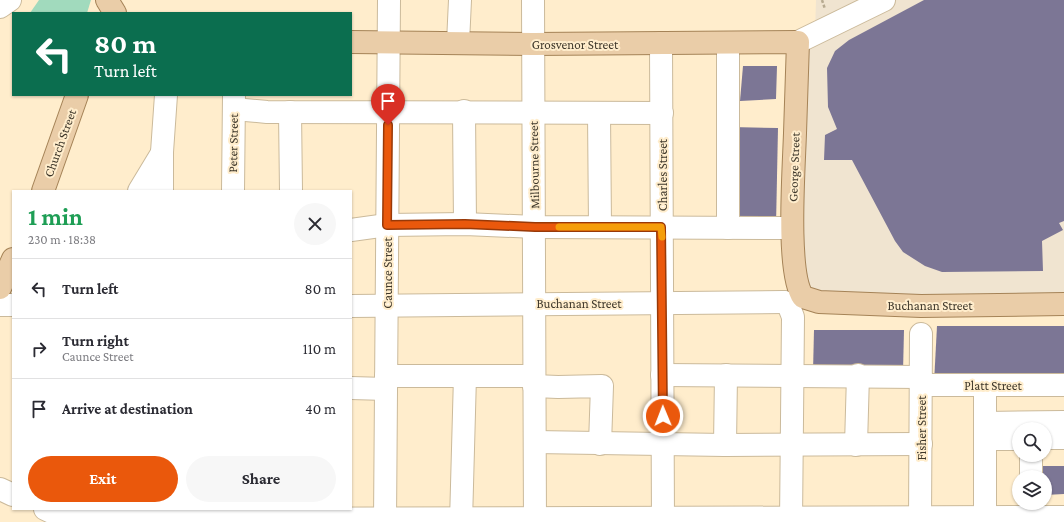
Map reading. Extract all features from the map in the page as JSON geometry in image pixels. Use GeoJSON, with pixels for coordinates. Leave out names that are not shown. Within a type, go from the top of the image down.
{"type":"FeatureCollection","features":[{"type":"Feature","properties":{"kind":"main road"},"geometry":{"type":"LineString","coordinates":[[102,12],[107,0]]}},
{"type":"Feature","properties":{"kind":"main road"},"geometry":{"type":"LineString","coordinates":[[107,0],[114,12]]}},
{"type":"Feature","properties":{"kind":"main road","name":"Grosvenor Street"},"geometry":{"type":"LineString","coordinates":[[352,42],[533,44],[798,42]]}},
{"type":"Feature","properties":{"kind":"main road","name":"George Street"},"geometry":{"type":"LineString","coordinates":[[793,292],[792,228],[798,42]]}},
{"type":"Feature","properties":{"kind":"main road","name":"Church Street"},"geometry":{"type":"LineString","coordinates":[[43,190],[77,96]]}},
{"type":"Feature","properties":{"kind":"main road"},"geometry":{"type":"LineString","coordinates":[[0,288],[8,260]]}},
{"type":"Feature","properties":{"kind":"main road","name":"Buchanan Street"},"geometry":{"type":"LineString","coordinates":[[793,292],[805,300],[819,302],[921,306],[1064,304]]}},
{"type":"Feature","properties":{"kind":"street"},"geometry":{"type":"LineString","coordinates":[[0,7],[10,0]]}},
{"type":"Feature","properties":{"kind":"street","name":"Caunce Street"},"geometry":{"type":"LineString","coordinates":[[385,520],[389,0]]}},
{"type":"Feature","properties":{"kind":"street"},"geometry":{"type":"LineString","coordinates":[[458,43],[460,0]]}},
{"type":"Feature","properties":{"kind":"street","name":"Milbourne Street"},"geometry":{"type":"LineString","coordinates":[[533,0],[535,520]]}},
{"type":"Feature","properties":{"kind":"street"},"geometry":{"type":"LineString","coordinates":[[798,42],[884,0]]}},
{"type":"Feature","properties":{"kind":"street","name":"Charles Street"},"geometry":{"type":"LineString","coordinates":[[661,43],[663,520]]}},
{"type":"Feature","properties":{"kind":"street"},"geometry":{"type":"LineString","coordinates":[[728,43],[728,228]]}},
{"type":"Feature","properties":{"kind":"street"},"geometry":{"type":"LineString","coordinates":[[162,190],[162,152],[166,96]]}},
{"type":"Feature","properties":{"kind":"street"},"geometry":{"type":"LineString","coordinates":[[234,102],[290,112],[388,111],[662,113]]}},
{"type":"Feature","properties":{"kind":"street","name":"Peter Street"},"geometry":{"type":"LineString","coordinates":[[233,190],[234,102]]}},
{"type":"Feature","properties":{"kind":"street"},"geometry":{"type":"LineString","coordinates":[[290,112],[291,190]]}},
{"type":"Feature","properties":{"kind":"street"},"geometry":{"type":"LineString","coordinates":[[464,112],[465,224]]}},
{"type":"Feature","properties":{"kind":"street"},"geometry":{"type":"LineString","coordinates":[[599,113],[600,227]]}},
{"type":"Feature","properties":{"kind":"street"},"geometry":{"type":"LineString","coordinates":[[140,190],[162,152]]}},
{"type":"Feature","properties":{"kind":"street"},"geometry":{"type":"LineString","coordinates":[[352,230],[387,225],[465,224],[535,227],[792,228]]}},
{"type":"Feature","properties":{"kind":"street","name":"Buchanan Street"},"geometry":{"type":"LineString","coordinates":[[352,306],[534,303],[662,303],[793,292]]}},
{"type":"Feature","properties":{"kind":"street","name":"George Street"},"geometry":{"type":"LineString","coordinates":[[791,520],[791,376],[793,317],[788,304],[793,292]]}},
{"type":"Feature","properties":{"kind":"street"},"geometry":{"type":"LineString","coordinates":[[0,305],[12,304]]}},
{"type":"Feature","properties":{"kind":"street","name":"Fisher Street"},"geometry":{"type":"LineString","coordinates":[[920,520],[921,334]]}},
{"type":"Feature","properties":{"kind":"street","name":"Platt Street"},"geometry":{"type":"LineString","coordinates":[[662,374],[791,376],[858,375],[985,385],[1064,385]]}},
{"type":"Feature","properties":{"kind":"street"},"geometry":{"type":"LineString","coordinates":[[725,445],[726,375]]}},
{"type":"Feature","properties":{"kind":"street"},"geometry":{"type":"LineString","coordinates":[[856,445],[858,375]]}},
{"type":"Feature","properties":{"kind":"street"},"geometry":{"type":"LineString","coordinates":[[461,520],[465,376]]}},
{"type":"Feature","properties":{"kind":"street"},"geometry":{"type":"LineString","coordinates":[[352,388],[386,382],[465,376],[534,381],[558,387],[602,386],[600,444]]}},
{"type":"Feature","properties":{"kind":"street"},"geometry":{"type":"LineString","coordinates":[[985,385],[990,431],[985,517]]}},
{"type":"Feature","properties":{"kind":"street"},"geometry":{"type":"LineString","coordinates":[[990,431],[1064,422]]}},
{"type":"Feature","properties":{"kind":"street"},"geometry":{"type":"LineString","coordinates":[[990,431],[1012,437]]}},
{"type":"Feature","properties":{"kind":"street"},"geometry":{"type":"LineString","coordinates":[[1052,438],[1064,438]]}},
{"type":"Feature","properties":{"kind":"street"},"geometry":{"type":"LineString","coordinates":[[535,442],[725,445],[921,444]]}},
{"type":"Feature","properties":{"kind":"street"},"geometry":{"type":"LineString","coordinates":[[0,489],[12,495]]}},
{"type":"Feature","properties":{"kind":"street"},"geometry":{"type":"LineString","coordinates":[[46,510],[66,519],[102,521],[303,514],[385,520],[920,520],[1045,515]]}},
{"type":"Feature","properties":{"kind":"shaded area"},"geometry":{"type":"Polygon","coordinates":[[[816,0],[1064,0],[1064,304],[805,300],[797,72],[815,33],[816,0]]]}},
{"type":"Feature","properties":{"kind":"green space"},"geometry":{"type":"Polygon","coordinates":[[[39,0],[91,0],[87,12],[31,12],[39,0]]]}},
{"type":"Feature","properties":{"kind":"building"},"geometry":{"type":"Polygon","coordinates":[[[924,0],[1064,0],[1064,221],[1059,223],[1063,230],[1042,241],[1043,271],[942,272],[925,266],[903,252],[895,241],[852,160],[824,160],[825,135],[837,129],[828,107],[827,68],[835,51],[849,40],[924,0]]]}},
{"type":"Feature","properties":{"kind":"building"},"geometry":{"type":"Polygon","coordinates":[[[743,66],[777,66],[776,99],[740,101],[743,66]]]}},
{"type":"Feature","properties":{"kind":"building"},"geometry":{"type":"Polygon","coordinates":[[[731,127],[778,128],[776,225],[732,225],[731,127]]]}},
{"type":"Feature","properties":{"kind":"building"},"geometry":{"type":"Polygon","coordinates":[[[937,326],[1064,326],[1064,382],[934,383],[937,326]]]}},
{"type":"Feature","properties":{"kind":"building"},"geometry":{"type":"Polygon","coordinates":[[[814,330],[904,330],[903,372],[813,372],[814,330]]]}},
{"type":"Feature","properties":{"kind":"building"},"geometry":{"type":"Polygon","coordinates":[[[1036,466],[1064,466],[1064,494],[1052,495],[1052,470],[1036,470],[1036,466]]]}},
{"type":"Feature","properties":{"kind":"slow traffic"},"geometry":{"type":"LineString","coordinates":[[559,227],[661,227],[662,237]]}},
{"type":"Feature","properties":{"kind":"route"},"geometry":{"type":"LineString","coordinates":[[388,125],[387,225],[420,226],[465,224],[535,227],[661,227],[663,416]]}}]}
